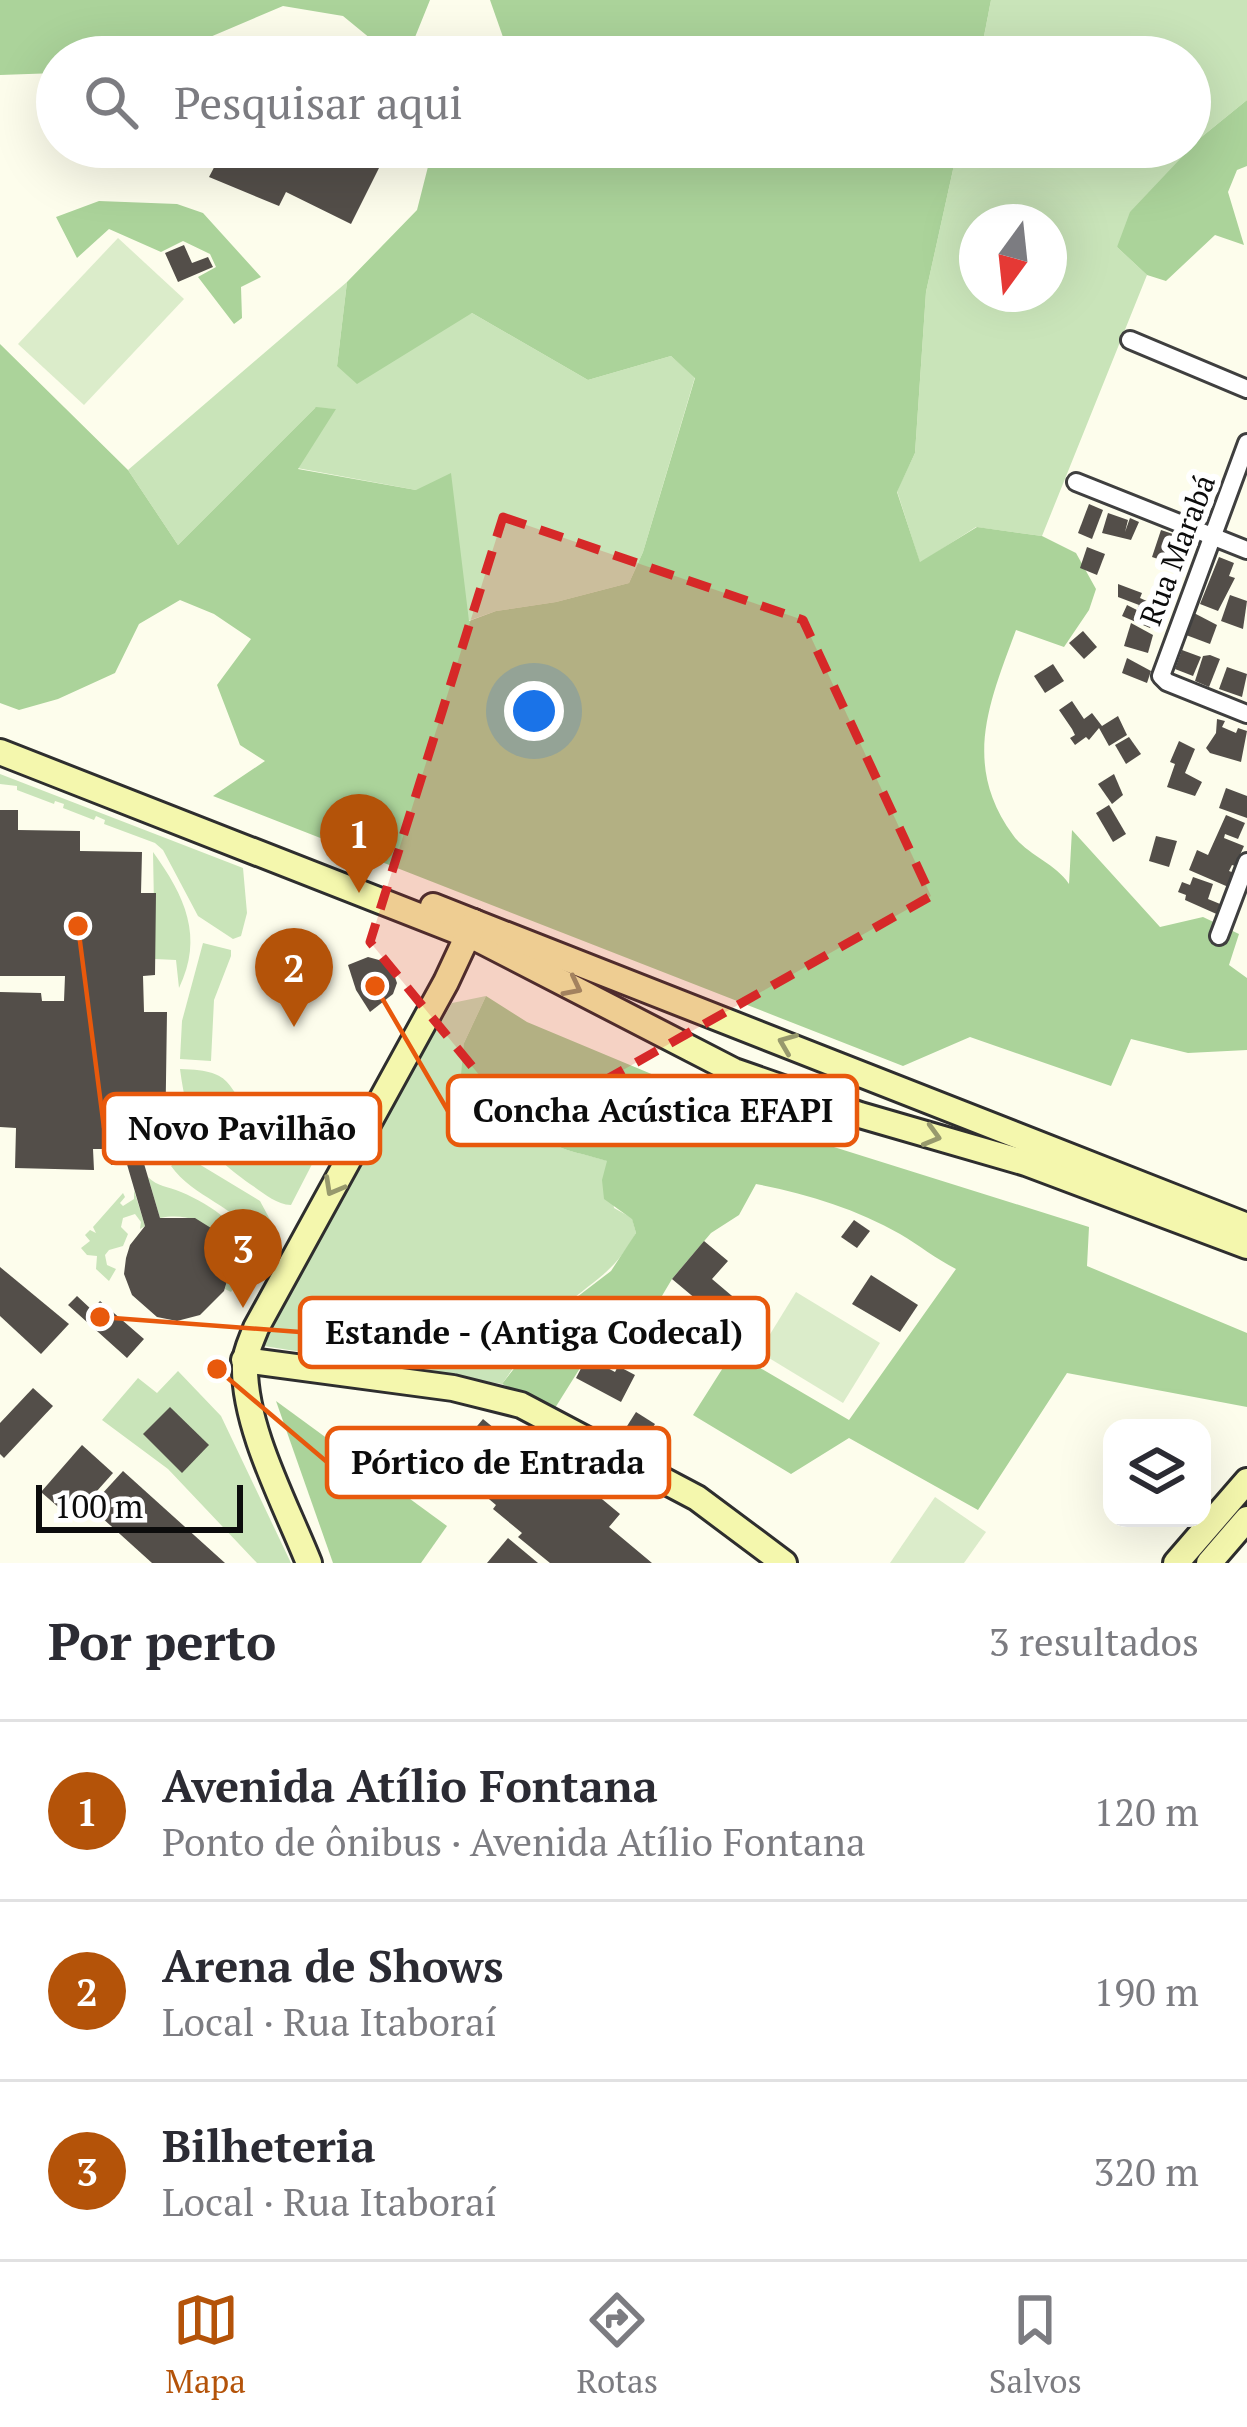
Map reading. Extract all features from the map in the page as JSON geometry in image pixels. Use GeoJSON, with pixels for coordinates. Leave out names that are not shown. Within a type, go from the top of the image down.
{"type":"FeatureCollection","features":[{"type":"Feature","properties":{"kind":"main road"},"geometry":{"type":"LineString","coordinates":[[0,738],[412,899],[734,1071],[860,1115],[1026,1163],[1247,1246]]}},
{"type":"Feature","properties":{"kind":"main road"},"geometry":{"type":"LineString","coordinates":[[0,752],[1247,1226]]}},
{"type":"Feature","properties":{"kind":"main road"},"geometry":{"type":"LineString","coordinates":[[309,1563],[260,1440],[249,1404],[244,1360],[256,1328],[471,928]]}},
{"type":"Feature","properties":{"kind":"main road"},"geometry":{"type":"LineString","coordinates":[[244,1360],[453,1388],[521,1406],[697,1498],[784,1563]]}},
{"type":"Feature","properties":{"kind":"main road"},"geometry":{"type":"LineString","coordinates":[[1196,1559],[1247,1481]]}},
{"type":"Feature","properties":{"kind":"main road"},"geometry":{"type":"LineString","coordinates":[[1196,1559],[1247,1519]]}},
{"type":"Feature","properties":{"kind":"street"},"geometry":{"type":"LineString","coordinates":[[1130,340],[1247,388]]}},
{"type":"Feature","properties":{"kind":"street","name":"Rua Marabá"},"geometry":{"type":"LineString","coordinates":[[1247,443],[1161,676],[1247,714]]}},
{"type":"Feature","properties":{"kind":"street"},"geometry":{"type":"LineString","coordinates":[[1076,482],[1247,550]]}},
{"type":"Feature","properties":{"kind":"street"},"geometry":{"type":"LineString","coordinates":[[1219,936],[1247,862]]}},
{"type":"Feature","properties":{"kind":"highlighted area"},"geometry":{"type":"Polygon","coordinates":[[[503,517],[803,620],[931,896],[522,1127],[370,942],[503,517]]]}},
{"type":"Feature","properties":{"kind":"green space"},"geometry":{"type":"Polygon","coordinates":[[[0,0],[430,0],[415,36],[367,36],[343,16],[283,6],[212,36],[36,36],[36,74],[0,75],[0,0]]]}},
{"type":"Feature","properties":{"kind":"green space"},"geometry":{"type":"Polygon","coordinates":[[[490,0],[991,0],[984,36],[503,36],[490,0]]]}},
{"type":"Feature","properties":{"kind":"green space"},"geometry":{"type":"Polygon","coordinates":[[[991,0],[1247,0],[1247,100],[1211,129],[1211,36],[984,36],[991,0]]]}},
{"type":"Feature","properties":{"kind":"green space"},"geometry":{"type":"Polygon","coordinates":[[[1247,100],[1247,166],[1237,170],[1228,192],[1244,245],[1215,235],[1166,281],[1147,275],[1117,247],[1130,212],[1172,168],[1211,168],[1211,129],[1247,100]]]}},
{"type":"Feature","properties":{"kind":"green space"},"geometry":{"type":"Polygon","coordinates":[[[428,168],[953,168],[926,292],[915,453],[897,492],[920,562],[977,527],[1042,536],[1076,553],[1096,589],[1089,610],[1064,647],[1016,630],[985,734],[988,784],[1013,835],[1069,884],[1072,830],[1160,927],[1203,917],[1239,934],[1229,965],[1247,978],[1247,1050],[1188,1053],[1131,1039],[1111,1086],[970,1037],[903,1066],[213,796],[265,761],[240,745],[217,685],[251,639],[214,614],[180,600],[139,624],[115,673],[58,699],[19,710],[0,703],[0,344],[128,470],[178,545],[316,407],[336,409],[298,469],[416,490],[451,473],[469,621],[629,583],[643,552],[695,378],[671,356],[588,380],[472,313],[357,384],[337,366],[347,282],[417,210],[428,168]]]}},
{"type":"Feature","properties":{"kind":"green space"},"geometry":{"type":"Polygon","coordinates":[[[953,168],[1177,168],[1117,247],[1147,275],[1042,536],[976,527],[920,563],[897,491],[915,453],[926,292],[953,168]]]}},
{"type":"Feature","properties":{"kind":"green space"},"geometry":{"type":"Polygon","coordinates":[[[99,201],[177,204],[203,213],[261,277],[241,287],[242,318],[234,324],[198,277],[216,267],[210,254],[183,241],[161,252],[109,229],[77,258],[56,217],[99,201]]]}},
{"type":"Feature","properties":{"kind":"green space"},"geometry":{"type":"Polygon","coordinates":[[[118,238],[184,299],[84,405],[18,344],[118,238]]]}},
{"type":"Feature","properties":{"kind":"green space"},"geometry":{"type":"Polygon","coordinates":[[[347,282],[337,366],[472,313],[588,380],[671,356],[695,377],[643,552],[629,583],[468,621],[416,490],[297,468],[334,409],[315,408],[178,545],[128,470],[347,282]]]}},
{"type":"Feature","properties":{"kind":"green space"},"geometry":{"type":"Polygon","coordinates":[[[0,774],[243,868],[247,913],[241,936],[233,939],[198,916],[155,843],[104,824],[96,816],[94,820],[63,808],[64,804],[17,790],[17,786],[0,784],[0,774]]]}},
{"type":"Feature","properties":{"kind":"green space"},"geometry":{"type":"Polygon","coordinates":[[[153,852],[187,917],[190,951],[179,988],[176,960],[155,959],[153,852]]]}},
{"type":"Feature","properties":{"kind":"green space"},"geometry":{"type":"Polygon","coordinates":[[[203,943],[231,950],[214,1000],[211,1061],[180,1059],[182,1021],[203,943]]]}},
{"type":"Feature","properties":{"kind":"green space"},"geometry":{"type":"Polygon","coordinates":[[[486,996],[464,1043],[482,1103],[528,1116],[553,1143],[608,1161],[614,1208],[632,1218],[636,1233],[628,1247],[612,1267],[554,1316],[502,1384],[264,1346],[263,1327],[452,1003],[486,996]]]}},
{"type":"Feature","properties":{"kind":"green space"},"geometry":{"type":"Polygon","coordinates":[[[486,996],[527,1022],[802,1137],[1089,1227],[1087,1266],[1247,1333],[1247,1407],[1067,1373],[978,1510],[849,1438],[791,1474],[693,1415],[733,1352],[849,1420],[956,1269],[866,1217],[812,1197],[756,1184],[739,1215],[711,1233],[656,1306],[633,1328],[587,1357],[555,1408],[502,1384],[560,1310],[611,1271],[636,1233],[632,1219],[604,1199],[607,1161],[553,1143],[528,1116],[482,1103],[461,1075],[464,1043],[486,996]]]}},
{"type":"Feature","properties":{"kind":"green space"},"geometry":{"type":"Polygon","coordinates":[[[180,1069],[213,1073],[260,1115],[324,1141],[291,1205],[265,1194],[209,1148],[193,1123],[180,1069]]]}},
{"type":"Feature","properties":{"kind":"green space"},"geometry":{"type":"Polygon","coordinates":[[[184,1155],[260,1201],[274,1227],[265,1245],[259,1245],[241,1221],[171,1166],[184,1155]]]}},
{"type":"Feature","properties":{"kind":"green space"},"geometry":{"type":"Polygon","coordinates":[[[148,1177],[212,1209],[237,1231],[246,1260],[231,1292],[225,1289],[227,1258],[215,1233],[192,1219],[160,1218],[148,1177]]]}},
{"type":"Feature","properties":{"kind":"green space"},"geometry":{"type":"Polygon","coordinates":[[[134,1190],[145,1226],[140,1229],[135,1214],[123,1218],[121,1227],[128,1234],[123,1246],[105,1255],[107,1265],[116,1269],[109,1281],[96,1269],[97,1256],[81,1248],[90,1241],[85,1235],[90,1230],[96,1233],[93,1227],[123,1193],[123,1206],[134,1199],[134,1190]]]}},
{"type":"Feature","properties":{"kind":"green space"},"geometry":{"type":"Polygon","coordinates":[[[796,1292],[880,1343],[843,1403],[759,1352],[796,1292]]]}},
{"type":"Feature","properties":{"kind":"green space"},"geometry":{"type":"Polygon","coordinates":[[[178,1371],[221,1416],[291,1563],[257,1563],[168,1469],[102,1420],[138,1378],[157,1393],[178,1371]]]}},
{"type":"Feature","properties":{"kind":"green space"},"geometry":{"type":"Polygon","coordinates":[[[276,1401],[447,1526],[421,1563],[333,1563],[276,1401]]]}},
{"type":"Feature","properties":{"kind":"green space"},"geometry":{"type":"Polygon","coordinates":[[[935,1497],[986,1532],[964,1563],[890,1563],[935,1497]]]}},
{"type":"Feature","properties":{"kind":"building"},"geometry":{"type":"Polygon","coordinates":[[[214,168],[379,168],[351,224],[286,192],[279,206],[209,177],[214,168]]]}},
{"type":"Feature","properties":{"kind":"building"},"geometry":{"type":"Polygon","coordinates":[[[184,245],[192,263],[208,257],[213,267],[178,282],[165,253],[184,245]]]}},
{"type":"Feature","properties":{"kind":"building"},"geometry":{"type":"Polygon","coordinates":[[[1089,504],[1103,510],[1092,539],[1078,533],[1089,504]]]}},
{"type":"Feature","properties":{"kind":"building"},"geometry":{"type":"Polygon","coordinates":[[[1108,513],[1128,520],[1125,532],[1130,518],[1139,522],[1131,540],[1102,533],[1108,513]]]}},
{"type":"Feature","properties":{"kind":"building"},"geometry":{"type":"Polygon","coordinates":[[[1161,530],[1182,537],[1173,564],[1152,557],[1161,530]]]}},
{"type":"Feature","properties":{"kind":"building"},"geometry":{"type":"Polygon","coordinates":[[[1087,547],[1105,554],[1097,575],[1080,568],[1087,547]]]}},
{"type":"Feature","properties":{"kind":"building"},"geometry":{"type":"Polygon","coordinates":[[[1219,557],[1234,563],[1229,576],[1235,578],[1218,611],[1200,604],[1219,557]]]}},
{"type":"Feature","properties":{"kind":"building"},"geometry":{"type":"Polygon","coordinates":[[[1118,584],[1142,593],[1140,598],[1160,607],[1150,628],[1122,616],[1127,605],[1137,610],[1139,605],[1118,597],[1118,584]]]}},
{"type":"Feature","properties":{"kind":"building"},"geometry":{"type":"Polygon","coordinates":[[[1230,595],[1247,601],[1243,629],[1221,621],[1230,595]]]}},
{"type":"Feature","properties":{"kind":"building"},"geometry":{"type":"Polygon","coordinates":[[[1194,613],[1217,625],[1210,644],[1186,635],[1194,613]]]}},
{"type":"Feature","properties":{"kind":"building"},"geometry":{"type":"Polygon","coordinates":[[[1131,623],[1153,635],[1148,653],[1124,646],[1131,623]]]}},
{"type":"Feature","properties":{"kind":"building"},"geometry":{"type":"Polygon","coordinates":[[[1083,631],[1097,647],[1084,659],[1069,643],[1083,631]]]}},
{"type":"Feature","properties":{"kind":"building"},"geometry":{"type":"Polygon","coordinates":[[[1182,650],[1201,657],[1193,676],[1175,669],[1182,650]]]}},
{"type":"Feature","properties":{"kind":"building"},"geometry":{"type":"Polygon","coordinates":[[[1203,656],[1220,659],[1209,687],[1195,681],[1203,656]]]}},
{"type":"Feature","properties":{"kind":"building"},"geometry":{"type":"Polygon","coordinates":[[[1127,658],[1151,671],[1147,683],[1122,673],[1127,658]]]}},
{"type":"Feature","properties":{"kind":"building"},"geometry":{"type":"Polygon","coordinates":[[[1053,664],[1064,681],[1045,693],[1034,676],[1053,664]]]}},
{"type":"Feature","properties":{"kind":"building"},"geometry":{"type":"Polygon","coordinates":[[[1227,667],[1247,674],[1242,697],[1219,689],[1227,667]]]}},
{"type":"Feature","properties":{"kind":"building"},"geometry":{"type":"Polygon","coordinates":[[[1072,701],[1084,719],[1092,713],[1102,726],[1118,716],[1127,735],[1109,746],[1099,728],[1089,740],[1086,737],[1075,745],[1070,738],[1075,735],[1059,710],[1072,701]]]}},
{"type":"Feature","properties":{"kind":"building"},"geometry":{"type":"Polygon","coordinates":[[[1217,719],[1236,733],[1238,728],[1247,731],[1241,762],[1206,748],[1216,733],[1217,719]]]}},
{"type":"Feature","properties":{"kind":"building"},"geometry":{"type":"Polygon","coordinates":[[[1129,737],[1141,754],[1126,764],[1115,745],[1129,737]]]}},
{"type":"Feature","properties":{"kind":"building"},"geometry":{"type":"Polygon","coordinates":[[[1179,741],[1195,749],[1185,773],[1202,782],[1195,796],[1167,787],[1179,741]]]}},
{"type":"Feature","properties":{"kind":"building"},"geometry":{"type":"Polygon","coordinates":[[[1114,774],[1123,795],[1112,804],[1098,784],[1114,774]]]}},
{"type":"Feature","properties":{"kind":"building"},"geometry":{"type":"Polygon","coordinates":[[[1226,788],[1247,796],[1247,818],[1219,808],[1226,788]]]}},
{"type":"Feature","properties":{"kind":"building"},"geometry":{"type":"Polygon","coordinates":[[[1109,805],[1126,834],[1113,842],[1096,813],[1109,805]]]}},
{"type":"Feature","properties":{"kind":"building"},"geometry":{"type":"Polygon","coordinates":[[[0,810],[18,810],[18,830],[80,831],[80,851],[142,852],[141,893],[156,893],[155,975],[143,976],[144,1012],[167,1012],[165,1149],[140,1150],[160,1218],[195,1218],[211,1228],[227,1251],[230,1271],[224,1291],[200,1315],[177,1321],[157,1317],[132,1295],[124,1274],[126,1258],[145,1226],[126,1161],[111,1165],[109,1149],[93,1149],[94,1170],[15,1168],[16,1128],[0,1127],[0,992],[41,993],[42,1001],[64,1001],[65,976],[0,976],[0,810]]]}},
{"type":"Feature","properties":{"kind":"building"},"geometry":{"type":"Polygon","coordinates":[[[1226,815],[1245,823],[1238,839],[1225,834],[1224,838],[1244,846],[1229,871],[1239,875],[1233,889],[1189,870],[1197,850],[1208,855],[1226,815]]]}},
{"type":"Feature","properties":{"kind":"building"},"geometry":{"type":"Polygon","coordinates":[[[1156,836],[1177,841],[1169,867],[1149,861],[1156,836]]]}},
{"type":"Feature","properties":{"kind":"building"},"geometry":{"type":"Polygon","coordinates":[[[1193,877],[1213,884],[1208,899],[1225,906],[1221,916],[1178,892],[1182,882],[1190,885],[1193,877]]]}},
{"type":"Feature","properties":{"kind":"building"},"geometry":{"type":"Polygon","coordinates":[[[368,957],[390,963],[397,983],[393,994],[370,1012],[348,965],[368,957]]]}},
{"type":"Feature","properties":{"kind":"building"},"geometry":{"type":"Polygon","coordinates":[[[854,1220],[870,1231],[857,1248],[841,1237],[854,1220]]]}},
{"type":"Feature","properties":{"kind":"building"},"geometry":{"type":"Polygon","coordinates":[[[704,1241],[728,1261],[712,1279],[738,1301],[721,1320],[672,1279],[704,1241]]]}},
{"type":"Feature","properties":{"kind":"building"},"geometry":{"type":"Polygon","coordinates":[[[0,1267],[69,1324],[41,1354],[0,1316],[0,1267]]]}},
{"type":"Feature","properties":{"kind":"building"},"geometry":{"type":"Polygon","coordinates":[[[871,1275],[918,1305],[900,1332],[852,1304],[871,1275]]]}},
{"type":"Feature","properties":{"kind":"building"},"geometry":{"type":"Polygon","coordinates":[[[77,1296],[92,1310],[100,1301],[144,1339],[127,1358],[68,1305],[77,1296]]]}},
{"type":"Feature","properties":{"kind":"building"},"geometry":{"type":"Polygon","coordinates":[[[587,1357],[615,1372],[618,1366],[635,1375],[621,1402],[576,1378],[587,1357]]]}},
{"type":"Feature","properties":{"kind":"building"},"geometry":{"type":"Polygon","coordinates":[[[33,1388],[53,1406],[4,1458],[0,1423],[33,1388]]]}},
{"type":"Feature","properties":{"kind":"building"},"geometry":{"type":"Polygon","coordinates":[[[170,1407],[209,1445],[182,1473],[143,1434],[170,1407]]]}},
{"type":"Feature","properties":{"kind":"building"},"geometry":{"type":"Polygon","coordinates":[[[636,1412],[655,1424],[634,1456],[615,1445],[636,1412]]]}},
{"type":"Feature","properties":{"kind":"building"},"geometry":{"type":"Polygon","coordinates":[[[483,1419],[541,1467],[550,1456],[620,1514],[609,1527],[652,1563],[550,1563],[518,1537],[522,1533],[493,1509],[496,1505],[446,1463],[483,1419]]]}},
{"type":"Feature","properties":{"kind":"building"},"geometry":{"type":"Polygon","coordinates":[[[82,1445],[113,1473],[72,1519],[41,1492],[82,1445]]]}},
{"type":"Feature","properties":{"kind":"building"},"geometry":{"type":"Polygon","coordinates":[[[123,1471],[225,1563],[152,1563],[90,1507],[123,1471]]]}},
{"type":"Feature","properties":{"kind":"building"},"geometry":{"type":"Polygon","coordinates":[[[508,1538],[538,1563],[487,1563],[508,1538]]]}},
{"type":"Feature","properties":{"kind":"place","name":"Avenida Atílio Fontana"},"geometry":{"type":"Point","coordinates":[359,893]}},
{"type":"Feature","properties":{"kind":"place","name":"Novo Pavilhão"},"geometry":{"type":"Point","coordinates":[78,926]}},
{"type":"Feature","properties":{"kind":"place","name":"Concha Acústica EFAPI"},"geometry":{"type":"Point","coordinates":[375,986]}},
{"type":"Feature","properties":{"kind":"place","name":"Arena de Shows"},"geometry":{"type":"Point","coordinates":[294,1027]}},
{"type":"Feature","properties":{"kind":"place","name":"Bilheteria"},"geometry":{"type":"Point","coordinates":[243,1308]}},
{"type":"Feature","properties":{"kind":"place","name":"Estande - (Antiga Codecal)"},"geometry":{"type":"Point","coordinates":[100,1317]}},
{"type":"Feature","properties":{"kind":"place","name":"Pórtico de Entrada"},"geometry":{"type":"Point","coordinates":[217,1369]}}]}
